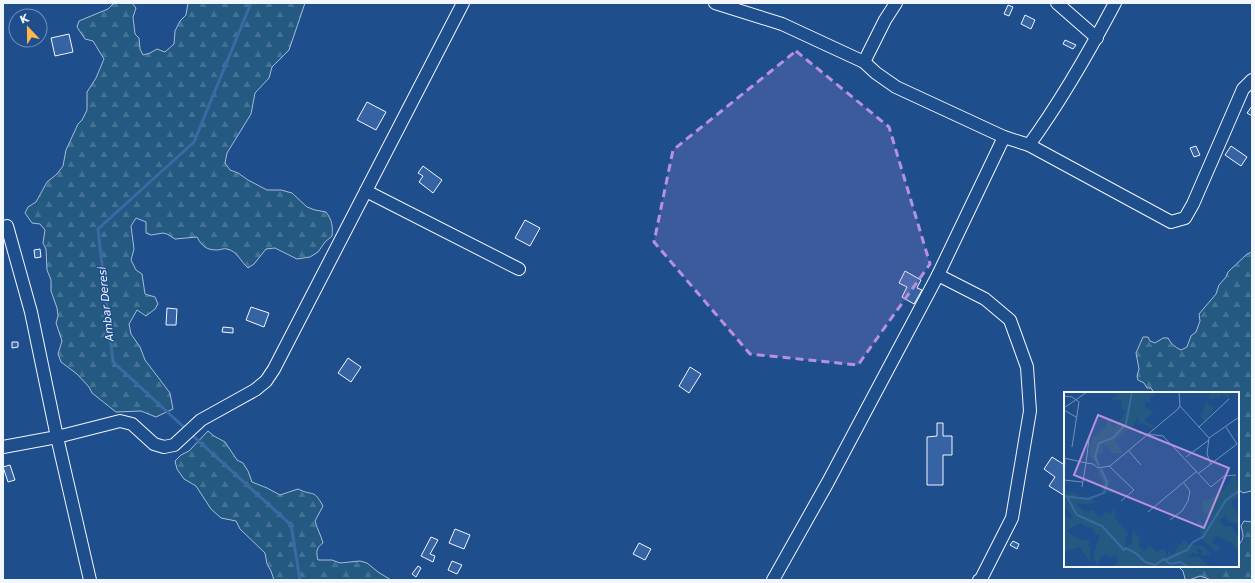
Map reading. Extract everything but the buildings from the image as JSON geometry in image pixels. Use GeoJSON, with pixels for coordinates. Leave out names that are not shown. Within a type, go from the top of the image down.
{"type":"FeatureCollection","features":[{"type":"Feature","properties":{"kind":"street"},"geometry":{"type":"LineString","coordinates":[[3,447],[57,437],[120,421],[132,424],[154,444],[164,447],[174,444],[201,420],[254,390],[266,381],[274,369],[463,3]]}},
{"type":"Feature","properties":{"kind":"street"},"geometry":{"type":"LineString","coordinates":[[715,3],[782,24],[864,62],[876,73],[896,87],[1004,137],[1029,145],[1171,222],[1185,218],[1193,204],[1243,89],[1252,80]]}},
{"type":"Feature","properties":{"kind":"street"},"geometry":{"type":"LineString","coordinates":[[864,62],[885,20],[896,3]]}},
{"type":"Feature","properties":{"kind":"street"},"geometry":{"type":"LineString","coordinates":[[1057,3],[1097,38]]}},
{"type":"Feature","properties":{"kind":"street"},"geometry":{"type":"LineString","coordinates":[[1029,145],[1050,117],[1097,38],[1114,3]]}},
{"type":"Feature","properties":{"kind":"street"},"geometry":{"type":"LineString","coordinates":[[774,580],[938,275],[1004,137]]}},
{"type":"Feature","properties":{"kind":"street"},"geometry":{"type":"LineString","coordinates":[[366,191],[519,269]]}},
{"type":"Feature","properties":{"kind":"street"},"geometry":{"type":"LineString","coordinates":[[6,226],[31,312],[57,437],[90,580]]}},
{"type":"Feature","properties":{"kind":"street"},"geometry":{"type":"LineString","coordinates":[[938,275],[984,299],[1010,320],[1027,367],[1030,411],[1012,518],[981,579],[979,580]]}},
{"type":"Feature","properties":{"kind":"highlighted area"},"geometry":{"type":"Polygon","coordinates":[[[796,51],[889,127],[930,264],[858,365],[750,354],[654,242],[673,150],[796,51]]]}},
{"type":"Feature","properties":{"kind":"green space"},"geometry":{"type":"Polygon","coordinates":[[[114,3],[132,3],[136,8],[133,17],[135,34],[139,38],[140,49],[143,55],[157,49],[165,52],[174,44],[175,31],[180,21],[186,15],[188,3],[305,3],[289,50],[272,67],[269,78],[255,93],[251,114],[227,153],[225,163],[230,170],[267,190],[281,190],[292,193],[307,207],[326,212],[331,220],[332,226],[332,236],[325,242],[318,252],[310,257],[297,259],[275,248],[266,249],[254,264],[248,268],[234,252],[226,249],[213,250],[207,248],[197,237],[175,239],[163,233],[151,235],[146,233],[146,222],[136,218],[131,226],[134,249],[131,260],[136,270],[142,274],[145,294],[155,297],[158,304],[155,309],[146,316],[137,310],[129,324],[131,334],[140,347],[145,360],[170,393],[173,409],[156,417],[141,411],[116,412],[92,393],[89,387],[77,374],[61,362],[58,354],[62,341],[56,323],[58,316],[57,308],[51,291],[51,280],[47,270],[46,249],[43,243],[45,230],[40,224],[32,223],[25,213],[28,207],[36,202],[47,182],[57,174],[63,166],[66,150],[78,124],[82,120],[87,110],[87,92],[96,78],[104,59],[93,41],[85,39],[77,27],[79,21],[108,9],[114,3]]]}},
{"type":"Feature","properties":{"kind":"green space"},"geometry":{"type":"Polygon","coordinates":[[[1252,252],[1252,493],[1251,491],[1243,493],[1239,490],[1239,392],[1153,392],[1151,388],[1147,388],[1144,383],[1138,380],[1137,376],[1139,369],[1136,353],[1143,337],[1148,337],[1150,341],[1155,343],[1163,338],[1168,338],[1173,345],[1181,350],[1187,347],[1191,336],[1196,332],[1200,321],[1199,314],[1216,294],[1219,285],[1226,277],[1228,272],[1247,254],[1252,252]]]}},
{"type":"Feature","properties":{"kind":"green space"},"geometry":{"type":"Polygon","coordinates":[[[208,431],[225,442],[237,460],[243,463],[252,482],[280,495],[298,489],[313,494],[317,497],[323,506],[315,521],[323,543],[317,550],[318,560],[332,560],[340,563],[360,561],[367,563],[391,580],[274,580],[267,564],[265,553],[240,529],[236,521],[221,518],[211,509],[196,486],[184,479],[177,469],[175,461],[181,455],[189,451],[208,431]]]}},
{"type":"Feature","properties":{"kind":"green space"},"geometry":{"type":"Polygon","coordinates":[[[1244,521],[1252,522],[1252,580],[1209,580],[1200,576],[1189,580],[1185,579],[1183,571],[1179,567],[1239,567],[1239,546],[1243,538],[1241,526],[1244,521]]]}},
{"type":"Feature","properties":{"kind":"waterway","name":"Ambar Deresi"},"geometry":{"type":"LineString","coordinates":[[187,430],[113,362],[98,229],[194,142],[251,3]]}},
{"type":"Feature","properties":{"kind":"waterway","name":"Ambar Deresi"},"geometry":{"type":"LineString","coordinates":[[191,434],[291,525],[300,580]]}}]}
